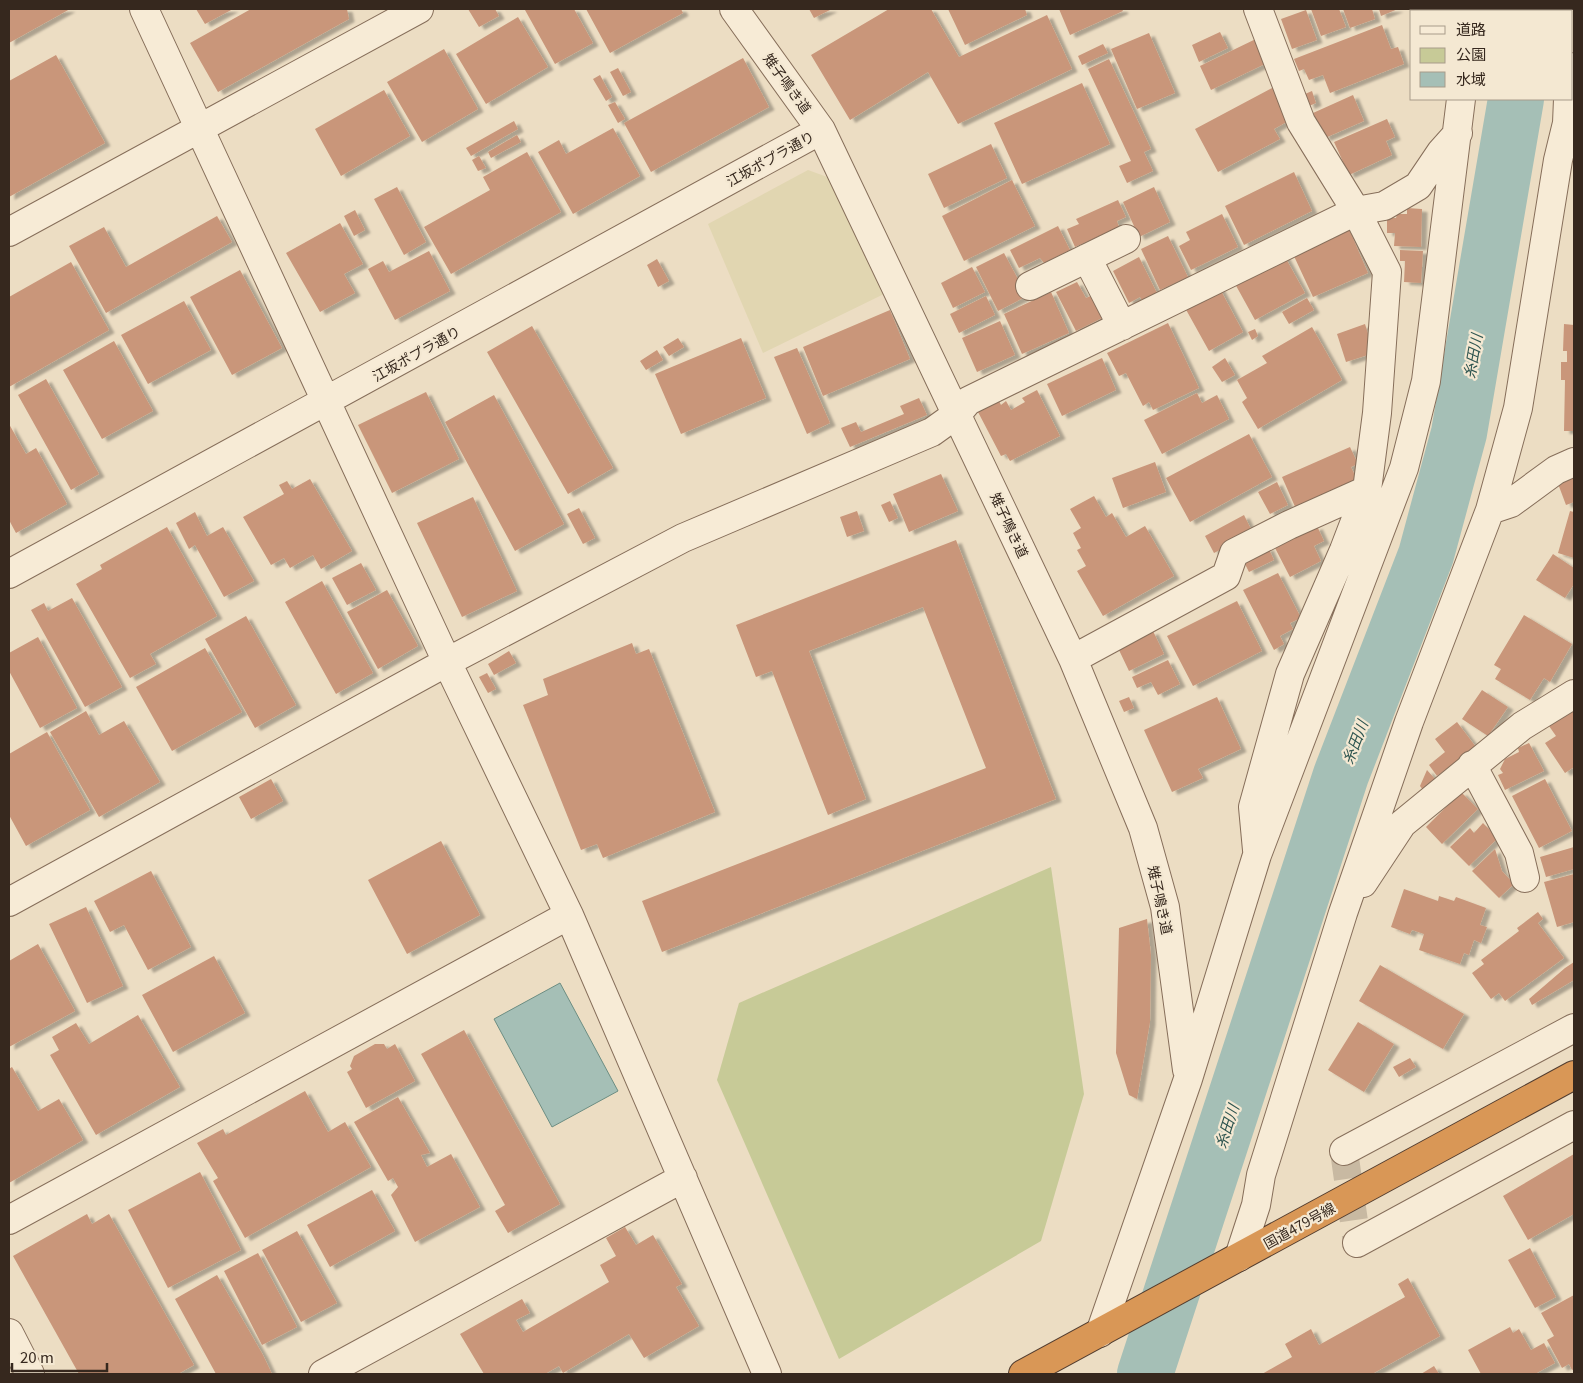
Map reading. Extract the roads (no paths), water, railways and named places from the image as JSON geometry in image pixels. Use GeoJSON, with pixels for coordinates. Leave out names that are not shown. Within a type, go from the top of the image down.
{"type":"FeatureCollection","features":[{"type":"Feature","properties":{"kind":"highway","name":"国道479号線"},"geometry":{"type":"LineString","coordinates":[[1023,1374],[1574,1075]]}},
{"type":"Feature","properties":{"kind":"street"},"geometry":{"type":"LineString","coordinates":[[144,9],[201,128],[447,662],[569,915],[767,1374]]}},
{"type":"Feature","properties":{"kind":"street"},"geometry":{"type":"LineString","coordinates":[[9,232],[419,9]]}},
{"type":"Feature","properties":{"kind":"street","name":"雉子鳴き道"},"geometry":{"type":"LineString","coordinates":[[734,9],[821,130],[1073,659],[1143,828],[1165,907],[1188,1079]]}},
{"type":"Feature","properties":{"kind":"street"},"geometry":{"type":"LineString","coordinates":[[1258,9],[1301,122],[1356,211],[1387,272],[1377,414],[1367,490],[1344,550],[1290,674],[1253,807],[1258,855]]}},
{"type":"Feature","properties":{"kind":"street"},"geometry":{"type":"LineString","coordinates":[[1110,1327],[1258,855],[1404,468],[1426,381],[1461,100]]}},
{"type":"Feature","properties":{"kind":"street"},"geometry":{"type":"LineString","coordinates":[[1231,1261],[1256,1205],[1261,1175],[1342,913],[1409,722],[1490,510],[1518,408],[1558,160],[1570,116]]}},
{"type":"Feature","properties":{"kind":"street","name":"江坂ポプラ通り"},"geometry":{"type":"LineString","coordinates":[[9,574],[821,130]]}},
{"type":"Feature","properties":{"kind":"street"},"geometry":{"type":"LineString","coordinates":[[9,902],[447,662],[683,538],[932,432],[957,414],[968,401],[1356,211],[1384,206],[1418,186],[1441,152],[1458,133]]}},
{"type":"Feature","properties":{"kind":"street"},"geometry":{"type":"LineString","coordinates":[[1030,286],[1126,238]]}},
{"type":"Feature","properties":{"kind":"street"},"geometry":{"type":"LineString","coordinates":[[1087,258],[1122,326]]}},
{"type":"Feature","properties":{"kind":"street"},"geometry":{"type":"LineString","coordinates":[[1490,510],[1510,503],[1556,470],[1574,462]]}},
{"type":"Feature","properties":{"kind":"street"},"geometry":{"type":"LineString","coordinates":[[1073,659],[1226,576],[1234,553],[1289,524],[1367,490]]}},
{"type":"Feature","properties":{"kind":"street"},"geometry":{"type":"LineString","coordinates":[[1342,913],[1402,824],[1522,726],[1574,694]]}},
{"type":"Feature","properties":{"kind":"street"},"geometry":{"type":"LineString","coordinates":[[1472,765],[1519,854],[1525,878]]}},
{"type":"Feature","properties":{"kind":"street"},"geometry":{"type":"LineString","coordinates":[[9,1220],[569,915]]}},
{"type":"Feature","properties":{"kind":"street"},"geometry":{"type":"LineString","coordinates":[[1344,1151],[1574,1028]]}},
{"type":"Feature","properties":{"kind":"street"},"geometry":{"type":"LineString","coordinates":[[1357,1244],[1574,1125]]}},
{"type":"Feature","properties":{"kind":"street"},"geometry":{"type":"LineString","coordinates":[[323,1374],[683,1178]]}},
{"type":"Feature","properties":{"kind":"street"},"geometry":{"type":"LineString","coordinates":[[9,1333],[30,1374]]}},
{"type":"Feature","properties":{"kind":"water"},"geometry":{"type":"Polygon","coordinates":[[[560,983],[618,1091],[552,1127],[494,1019],[560,983]]]}},
{"type":"Feature","properties":{"kind":"waterway","name":"糸田川"},"geometry":{"type":"LineString","coordinates":[[1145,1374],[1341,775],[1426,555],[1459,433],[1516,100]]}},
{"type":"Feature","properties":{"kind":"tunnel"},"geometry":{"type":"LineString","coordinates":[[1344,1151],[1357,1243]]}}]}
